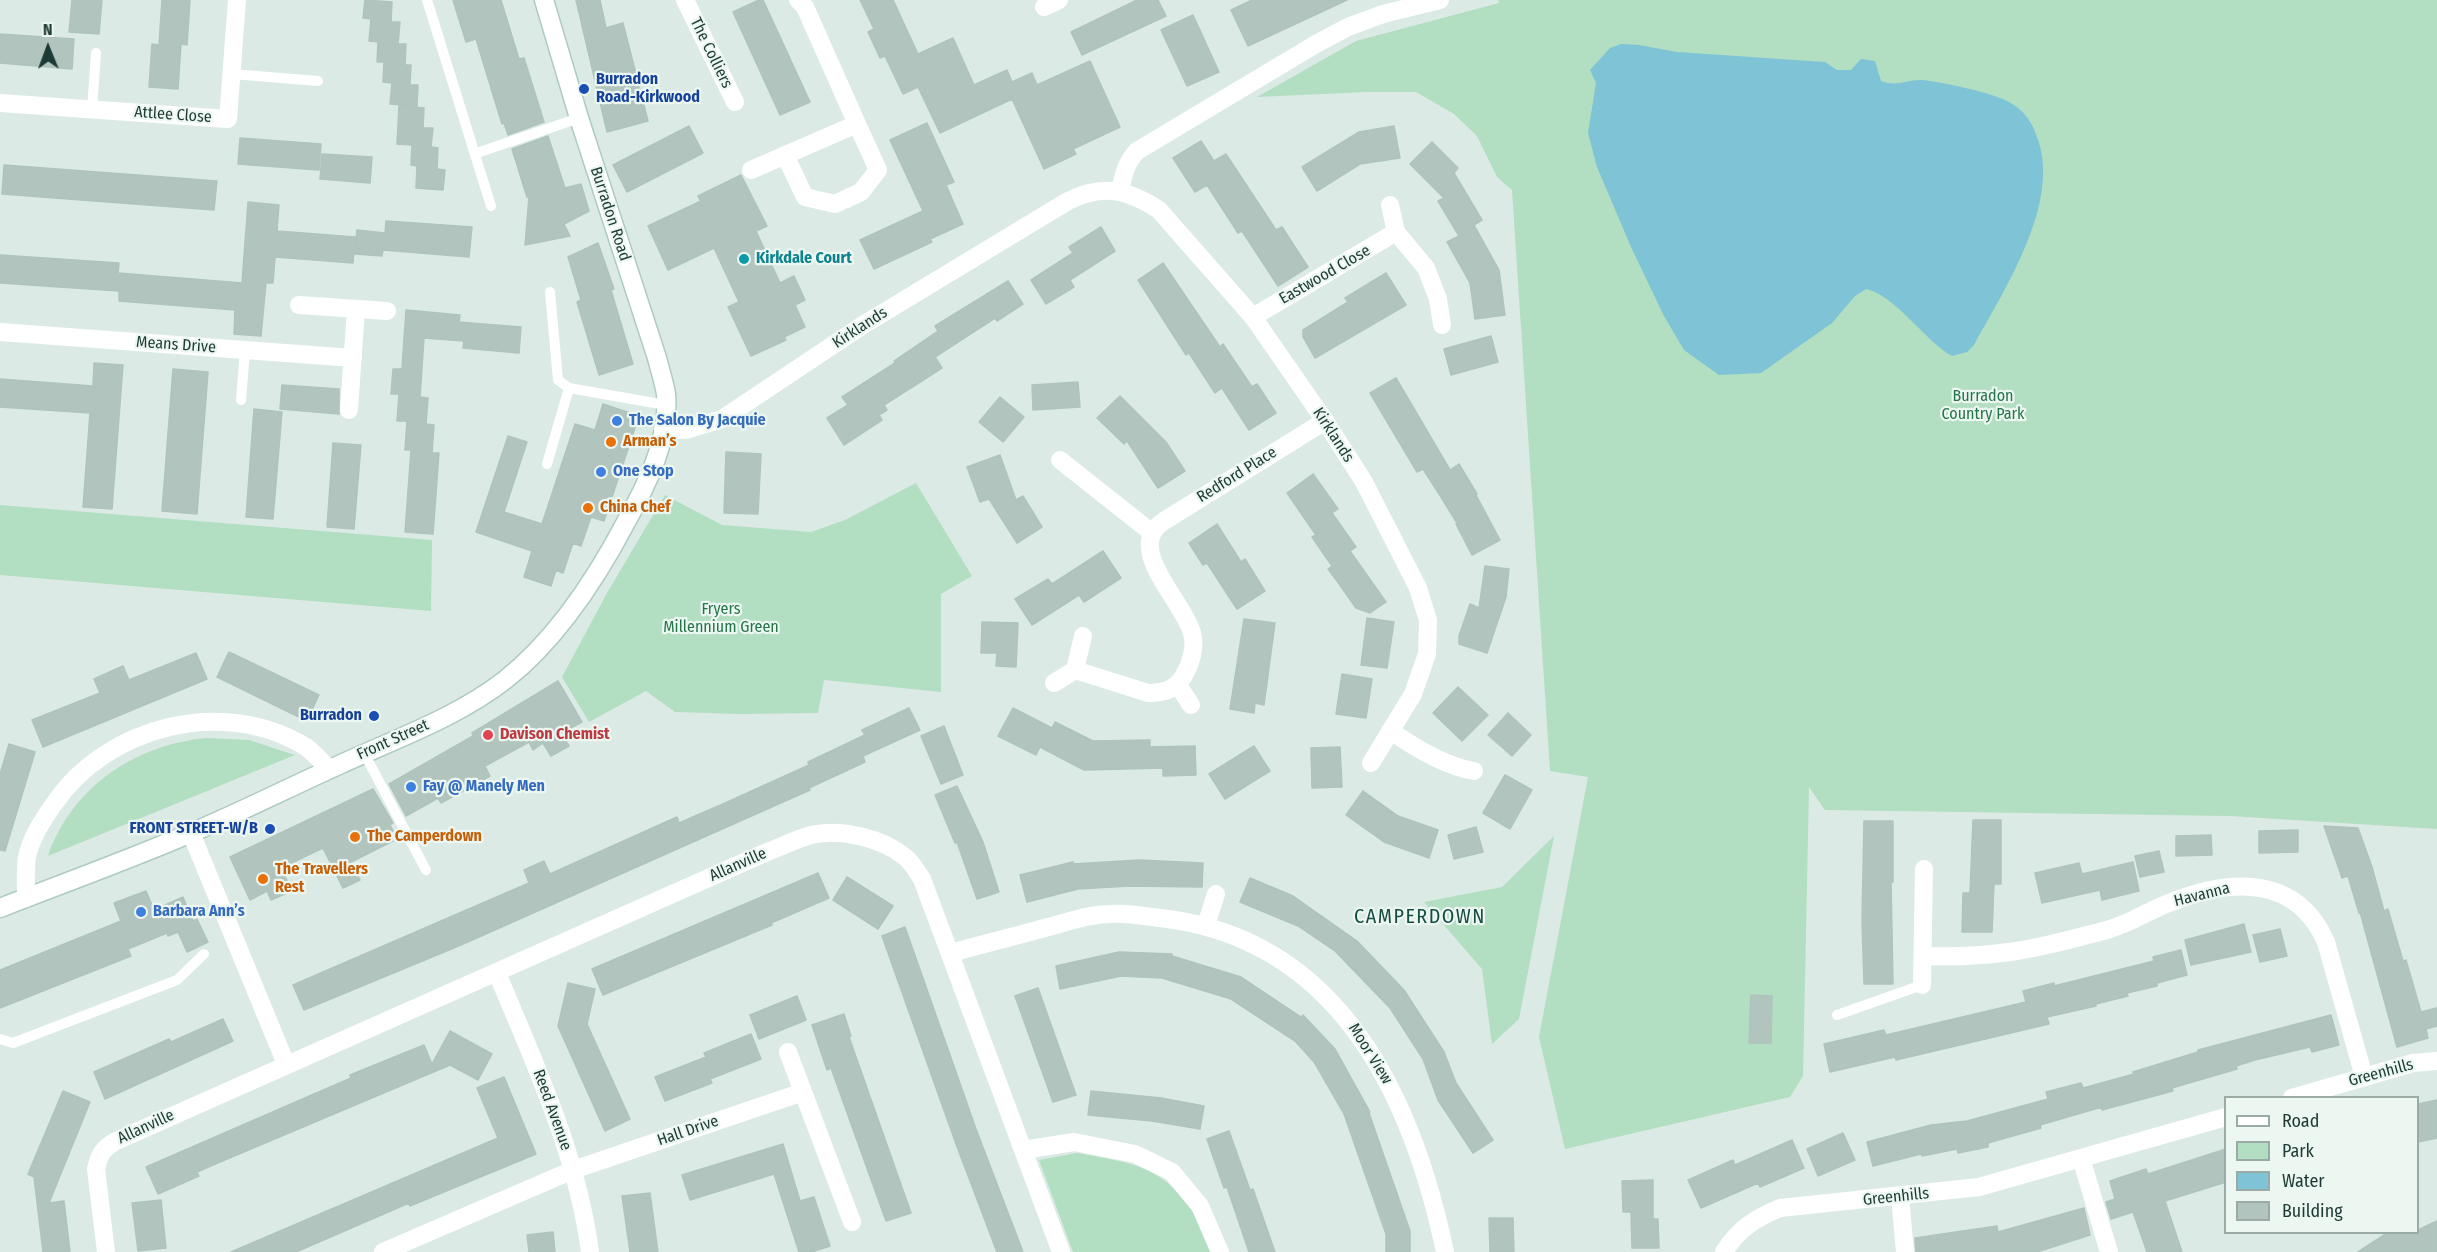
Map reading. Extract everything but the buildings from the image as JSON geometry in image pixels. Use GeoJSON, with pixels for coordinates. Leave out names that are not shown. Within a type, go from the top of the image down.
{"type":"FeatureCollection","features":[{"type":"Feature","properties":{"kind":"street","name":"Attlee Close"},"geometry":{"type":"LineString","coordinates":[[0,103],[228,118],[237,0]]}},
{"type":"Feature","properties":{"kind":"street","name":"Burradon Road"},"geometry":{"type":"LineString","coordinates":[[544,0],[579,117],[657,358],[666,405],[663,429]]}},
{"type":"Feature","properties":{"kind":"street"},"geometry":{"type":"LineString","coordinates":[[785,155],[804,197],[835,204],[861,192],[879,170],[805,7],[798,0]]}},
{"type":"Feature","properties":{"kind":"street"},"geometry":{"type":"LineString","coordinates":[[1120,192],[1123,173],[1137,151],[1296,55],[1348,27],[1383,14],[1440,0]]}},
{"type":"Feature","properties":{"kind":"street","name":"The Colliers"},"geometry":{"type":"LineString","coordinates":[[689,2],[735,102]]}},
{"type":"Feature","properties":{"kind":"street"},"geometry":{"type":"LineString","coordinates":[[751,171],[857,124]]}},
{"type":"Feature","properties":{"kind":"street","name":"Kirklands"},"geometry":{"type":"LineString","coordinates":[[663,429],[686,430],[722,419],[863,325],[1081,194],[1101,190],[1120,192],[1140,198],[1159,210],[1253,316],[1325,420],[1364,483],[1409,568],[1425,605],[1428,628],[1427,654],[1413,694],[1371,763]]}},
{"type":"Feature","properties":{"kind":"street"},"geometry":{"type":"LineString","coordinates":[[1390,205],[1396,232],[1426,268],[1438,299],[1442,325]]}},
{"type":"Feature","properties":{"kind":"street","name":"Eastwood Close"},"geometry":{"type":"LineString","coordinates":[[1253,316],[1396,232]]}},
{"type":"Feature","properties":{"kind":"street"},"geometry":{"type":"LineString","coordinates":[[299,305],[387,311]]}},
{"type":"Feature","properties":{"kind":"street"},"geometry":{"type":"LineString","coordinates":[[349,410],[356,309]]}},
{"type":"Feature","properties":{"kind":"street","name":"Means Drive"},"geometry":{"type":"LineString","coordinates":[[0,332],[353,357]]}},
{"type":"Feature","properties":{"kind":"street","name":"Redford Place"},"geometry":{"type":"LineString","coordinates":[[1151,532],[1164,521],[1325,420]]}},
{"type":"Feature","properties":{"kind":"street","name":"Front Street"},"geometry":{"type":"LineString","coordinates":[[0,908],[191,833],[442,718],[506,679],[572,608],[608,556],[647,479],[663,429]]}},
{"type":"Feature","properties":{"kind":"street"},"geometry":{"type":"LineString","coordinates":[[1053,682],[1075,670],[1148,693],[1160,693],[1178,685],[1191,660],[1192,634],[1152,558],[1149,539],[1151,532],[1060,460]]}},
{"type":"Feature","properties":{"kind":"street"},"geometry":{"type":"LineString","coordinates":[[1075,670],[1083,636]]}},
{"type":"Feature","properties":{"kind":"street"},"geometry":{"type":"LineString","coordinates":[[1178,685],[1191,705]]}},
{"type":"Feature","properties":{"kind":"street"},"geometry":{"type":"LineString","coordinates":[[26,898],[27,856],[46,814],[67,787],[92,763],[131,739],[181,724],[233,723],[259,728],[292,740],[307,748],[329,769]]}},
{"type":"Feature","properties":{"kind":"street"},"geometry":{"type":"LineString","coordinates":[[1392,731],[1415,746],[1451,764],[1474,771]]}},
{"type":"Feature","properties":{"kind":"street"},"geometry":{"type":"LineString","coordinates":[[191,833],[286,1064]]}},
{"type":"Feature","properties":{"kind":"street","name":"Allanville"},"geometry":{"type":"LineString","coordinates":[[106,1252],[96,1169],[99,1156],[106,1147],[286,1064],[497,973],[767,852],[811,835],[835,833],[856,836],[884,846],[905,857],[922,879],[1061,1252]]}},
{"type":"Feature","properties":{"kind":"street"},"geometry":{"type":"LineString","coordinates":[[1922,985],[1924,869]]}},
{"type":"Feature","properties":{"kind":"street","name":"Havanna"},"geometry":{"type":"LineString","coordinates":[[1923,956],[1959,957],[2011,952],[2109,929],[2138,919],[2172,901],[2223,887],[2247,886],[2274,890],[2293,899],[2318,924],[2326,942],[2364,1077]]}},
{"type":"Feature","properties":{"kind":"street"},"geometry":{"type":"LineString","coordinates":[[1206,925],[1216,894]]}},
{"type":"Feature","properties":{"kind":"street","name":"Moor View"},"geometry":{"type":"LineString","coordinates":[[951,953],[1086,917],[1110,914],[1171,919],[1206,925],[1270,954],[1313,984],[1349,1020],[1374,1057],[1398,1101],[1435,1201],[1445,1252]]}},
{"type":"Feature","properties":{"kind":"street","name":"Reed Avenue"},"geometry":{"type":"LineString","coordinates":[[497,973],[560,1125],[585,1216],[590,1252]]}},
{"type":"Feature","properties":{"kind":"street"},"geometry":{"type":"LineString","coordinates":[[788,1053],[852,1222]]}},
{"type":"Feature","properties":{"kind":"street","name":"Greenhills"},"geometry":{"type":"LineString","coordinates":[[2299,1096],[2413,1063],[2437,1061]]}},
{"type":"Feature","properties":{"kind":"street","name":"Hall Drive"},"geometry":{"type":"LineString","coordinates":[[573,1170],[802,1092]]}},
{"type":"Feature","properties":{"kind":"street","name":"Greenhills"},"geometry":{"type":"LineString","coordinates":[[1724,1252],[1746,1226],[1762,1215],[1780,1208],[1979,1187],[2224,1118]]}},
{"type":"Feature","properties":{"kind":"street"},"geometry":{"type":"LineString","coordinates":[[1023,1150],[1074,1142],[1135,1154],[1172,1172],[1200,1206],[1220,1252]]}},
{"type":"Feature","properties":{"kind":"street"},"geometry":{"type":"LineString","coordinates":[[2081,1158],[2109,1252]]}},
{"type":"Feature","properties":{"kind":"street"},"geometry":{"type":"LineString","coordinates":[[383,1252],[573,1170]]}},
{"type":"Feature","properties":{"kind":"street"},"geometry":{"type":"LineString","coordinates":[[1900,1196],[1905,1252]]}},
{"type":"Feature","properties":{"kind":"lane"},"geometry":{"type":"LineString","coordinates":[[427,0],[477,153],[491,206]]}},
{"type":"Feature","properties":{"kind":"lane"},"geometry":{"type":"LineString","coordinates":[[92,109],[96,53]]}},
{"type":"Feature","properties":{"kind":"lane"},"geometry":{"type":"LineString","coordinates":[[231,74],[318,81]]}},
{"type":"Feature","properties":{"kind":"lane"},"geometry":{"type":"LineString","coordinates":[[477,153],[579,117]]}},
{"type":"Feature","properties":{"kind":"lane"},"geometry":{"type":"LineString","coordinates":[[550,292],[558,380],[569,388],[666,405]]}},
{"type":"Feature","properties":{"kind":"lane"},"geometry":{"type":"LineString","coordinates":[[241,400],[245,350]]}},
{"type":"Feature","properties":{"kind":"lane"},"geometry":{"type":"LineString","coordinates":[[547,464],[569,388]]}},
{"type":"Feature","properties":{"kind":"lane"},"geometry":{"type":"LineString","coordinates":[[364,753],[426,870]]}},
{"type":"Feature","properties":{"kind":"lane"},"geometry":{"type":"LineString","coordinates":[[0,1039],[13,1043],[177,980],[204,954]]}},
{"type":"Feature","properties":{"kind":"lane"},"geometry":{"type":"LineString","coordinates":[[1838,1015],[1922,985]]}},
{"type":"Feature","properties":{"kind":"green space","name":"Burradon Country Park"},"geometry":{"type":"Polygon","coordinates":[[[1498,0],[2437,0],[2437,829],[2230,816],[1825,810],[1809,787],[1803,1076],[1790,1097],[1565,1149],[1539,1037],[1588,777],[1550,771],[1512,190],[1497,177],[1477,136],[1454,114],[1416,92],[1257,97],[1356,41],[1499,3],[1498,0]]]}},
{"type":"Feature","properties":{"kind":"green space","name":"Fryers Millennium Green"},"geometry":{"type":"Polygon","coordinates":[[[916,483],[972,576],[941,594],[941,692],[824,680],[818,713],[740,714],[675,712],[646,691],[589,722],[562,677],[607,593],[665,495],[722,525],[811,532],[845,520],[916,483]]]}},
{"type":"Feature","properties":{"kind":"green space"},"geometry":{"type":"Polygon","coordinates":[[[0,505],[432,540],[431,611],[0,575],[0,505]]]}},
{"type":"Feature","properties":{"kind":"green space"},"geometry":{"type":"Polygon","coordinates":[[[206,738],[249,740],[295,755],[48,856],[59,831],[73,809],[109,774],[131,760],[155,750],[180,742],[206,738]]]}},
{"type":"Feature","properties":{"kind":"green space"},"geometry":{"type":"Polygon","coordinates":[[[1554,836],[1519,1019],[1492,1044],[1482,969],[1424,902],[1502,887],[1554,836]]]}},
{"type":"Feature","properties":{"kind":"green space"},"geometry":{"type":"Polygon","coordinates":[[[1077,1153],[1111,1159],[1141,1168],[1167,1183],[1179,1194],[1194,1214],[1211,1252],[1073,1252],[1039,1160],[1077,1153]]]}},
{"type":"Feature","properties":{"kind":"water"},"geometry":{"type":"Polygon","coordinates":[[[1621,44],[1677,52],[1825,62],[1837,70],[1851,70],[1861,59],[1875,61],[1881,81],[1887,83],[1921,80],[1949,84],[1990,95],[2017,107],[2031,123],[2037,137],[2043,162],[2042,189],[2036,217],[2026,245],[2014,272],[1974,345],[1967,352],[1952,356],[1941,349],[1888,300],[1866,289],[1855,296],[1832,323],[1761,373],[1719,375],[1684,350],[1664,316],[1631,247],[1597,167],[1588,133],[1596,83],[1590,70],[1610,48],[1621,44]]]}},
{"type":"Feature","properties":{"kind":"place","name":"Burradon Road-Kirkwood"},"geometry":{"type":"Point","coordinates":[584,89]}},
{"type":"Feature","properties":{"kind":"place","name":"Kirkdale Court"},"geometry":{"type":"Point","coordinates":[744,259]}},
{"type":"Feature","properties":{"kind":"place","name":"The Salon By Jacquie"},"geometry":{"type":"Point","coordinates":[617,421]}},
{"type":"Feature","properties":{"kind":"place","name":"Arman’s"},"geometry":{"type":"Point","coordinates":[611,442]}},
{"type":"Feature","properties":{"kind":"place","name":"One Stop"},"geometry":{"type":"Point","coordinates":[601,472]}},
{"type":"Feature","properties":{"kind":"place","name":"China Chef"},"geometry":{"type":"Point","coordinates":[588,508]}},
{"type":"Feature","properties":{"kind":"place","name":"Burradon"},"geometry":{"type":"Point","coordinates":[374,716]}},
{"type":"Feature","properties":{"kind":"place","name":"Davison Chemist"},"geometry":{"type":"Point","coordinates":[488,735]}},
{"type":"Feature","properties":{"kind":"place","name":"Fay @ Manely Men"},"geometry":{"type":"Point","coordinates":[411,787]}},
{"type":"Feature","properties":{"kind":"place","name":"FRONT STREET-W/B"},"geometry":{"type":"Point","coordinates":[270,829]}},
{"type":"Feature","properties":{"kind":"place","name":"The Camperdown"},"geometry":{"type":"Point","coordinates":[355,837]}},
{"type":"Feature","properties":{"kind":"place","name":"The Travellers Rest"},"geometry":{"type":"Point","coordinates":[263,879]}},
{"type":"Feature","properties":{"kind":"place","name":"Barbara Ann’s"},"geometry":{"type":"Point","coordinates":[141,912]}},
{"type":"Feature","properties":{"kind":"district","name":"CAMPERDOWN"},"geometry":{"type":"Point","coordinates":[1420,917]}}]}
